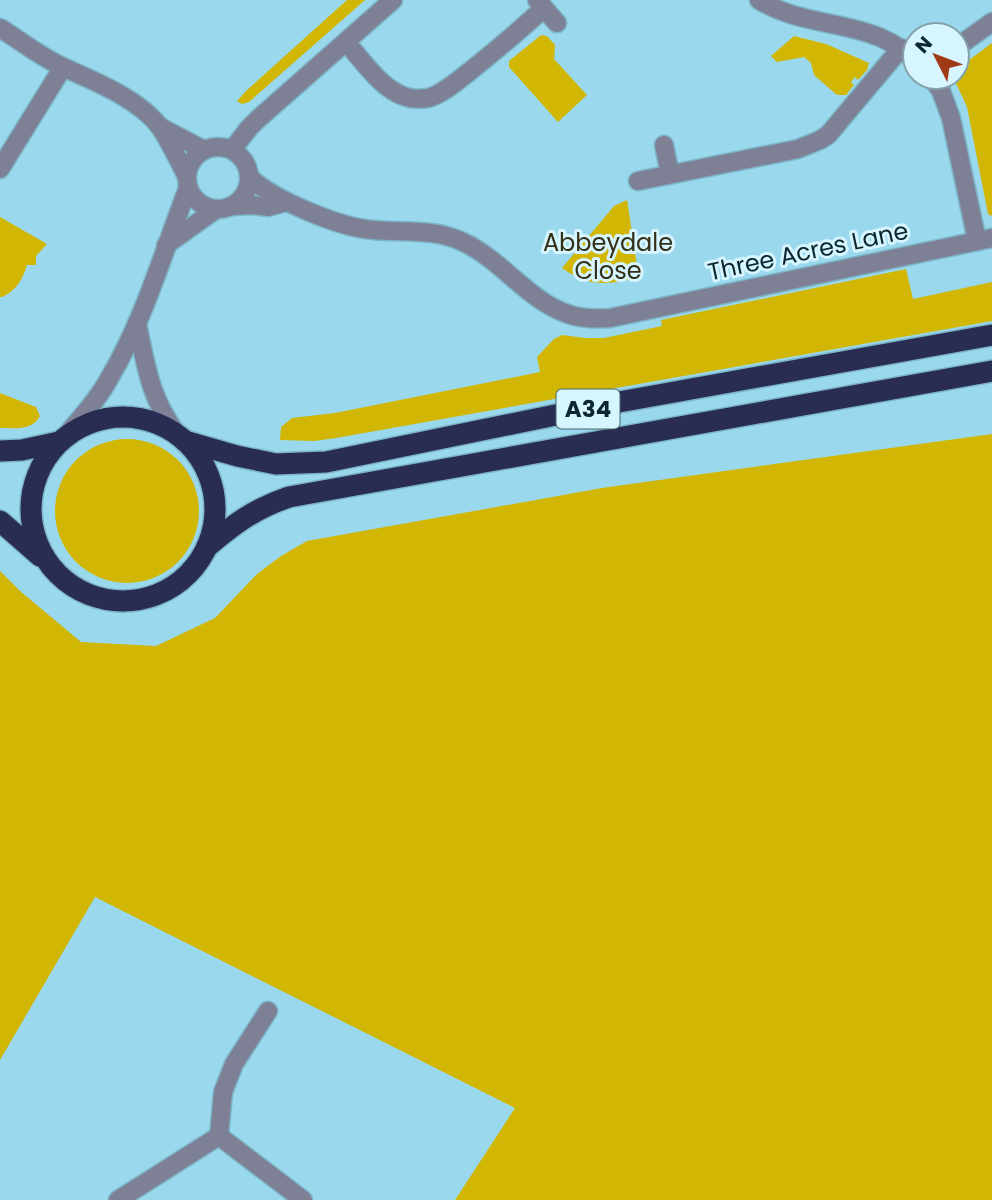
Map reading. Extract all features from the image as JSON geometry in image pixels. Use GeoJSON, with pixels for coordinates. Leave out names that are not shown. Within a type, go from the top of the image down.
{"type":"FeatureCollection","features":[{"type":"Feature","properties":{"kind":"highway","name":"A34"},"geometry":{"type":"LineString","coordinates":[[0,450],[22,450],[64,437],[91,422],[123,416],[154,422],[181,437],[237,456],[276,464],[326,462],[620,402],[992,335]]}},
{"type":"Feature","properties":{"kind":"highway","name":"A34"},"geometry":{"type":"LineString","coordinates":[[207,547],[233,524],[289,497],[992,371]]}},
{"type":"Feature","properties":{"kind":"highway","name":"A34"},"geometry":{"type":"LineString","coordinates":[[47,563],[31,525],[30,504],[41,464],[64,437]]}},
{"type":"Feature","properties":{"kind":"highway","name":"A34"},"geometry":{"type":"LineString","coordinates":[[0,521],[57,575],[93,597],[134,601],[153,596],[187,576],[207,547],[213,529],[215,499],[212,484],[205,467],[181,437]]}},
{"type":"Feature","properties":{"kind":"street"},"geometry":{"type":"LineString","coordinates":[[232,150],[258,118],[393,0]]}},
{"type":"Feature","properties":{"kind":"street"},"geometry":{"type":"LineString","coordinates":[[759,0],[799,17],[869,33],[901,50]]}},
{"type":"Feature","properties":{"kind":"street"},"geometry":{"type":"LineString","coordinates":[[346,42],[379,78],[397,92],[408,97],[429,98],[461,78],[514,36],[540,4],[557,23]]}},
{"type":"Feature","properties":{"kind":"street"},"geometry":{"type":"LineString","coordinates":[[971,37],[992,22]]}},
{"type":"Feature","properties":{"kind":"street"},"geometry":{"type":"LineString","coordinates":[[0,28],[64,67],[118,93],[160,127],[204,150]]}},
{"type":"Feature","properties":{"kind":"street"},"geometry":{"type":"LineString","coordinates":[[638,181],[798,149],[820,140],[901,61]]}},
{"type":"Feature","properties":{"kind":"street"},"geometry":{"type":"LineString","coordinates":[[0,169],[64,67]]}},
{"type":"Feature","properties":{"kind":"street"},"geometry":{"type":"LineString","coordinates":[[940,91],[951,118],[984,239]]}},
{"type":"Feature","properties":{"kind":"street"},"geometry":{"type":"LineString","coordinates":[[160,127],[187,181],[191,196],[206,208],[224,208]]}},
{"type":"Feature","properties":{"kind":"street"},"geometry":{"type":"LineString","coordinates":[[664,145],[670,174]]}},
{"type":"Feature","properties":{"kind":"street"},"geometry":{"type":"LineString","coordinates":[[64,437],[90,407],[122,356],[166,245],[192,160],[197,154],[214,147],[232,150],[240,156],[246,164],[249,177],[245,194],[166,245]]}},
{"type":"Feature","properties":{"kind":"street","name":"Three Acres Lane"},"geometry":{"type":"LineString","coordinates":[[249,177],[286,202],[356,227],[425,231],[443,234],[463,242],[489,257],[534,295],[554,308],[580,317],[610,318],[984,239]]}},
{"type":"Feature","properties":{"kind":"street","name":"Three Acres Lane"},"geometry":{"type":"LineString","coordinates":[[224,208],[252,205],[268,207],[286,202]]}},
{"type":"Feature","properties":{"kind":"street"},"geometry":{"type":"LineString","coordinates":[[137,323],[155,398],[166,420],[181,437]]}},
{"type":"Feature","properties":{"kind":"street"},"geometry":{"type":"LineString","coordinates":[[219,1136],[223,1092],[234,1064],[268,1011]]}},
{"type":"Feature","properties":{"kind":"street"},"geometry":{"type":"LineString","coordinates":[[118,1200],[219,1136]]}},
{"type":"Feature","properties":{"kind":"street"},"geometry":{"type":"LineString","coordinates":[[219,1136],[303,1200]]}},
{"type":"Feature","properties":{"kind":"green space"},"geometry":{"type":"Polygon","coordinates":[[[347,0],[365,0],[249,102],[242,104],[237,101],[246,91],[347,0]]]}},
{"type":"Feature","properties":{"kind":"green space"},"geometry":{"type":"Polygon","coordinates":[[[541,35],[547,36],[555,45],[554,59],[587,95],[558,122],[509,67],[509,61],[541,35]]]}},
{"type":"Feature","properties":{"kind":"green space"},"geometry":{"type":"Polygon","coordinates":[[[794,36],[826,44],[869,63],[867,70],[858,80],[855,77],[851,82],[854,85],[846,95],[837,95],[814,75],[811,63],[804,57],[777,62],[771,56],[794,36]]]}},
{"type":"Feature","properties":{"kind":"green space"},"geometry":{"type":"Polygon","coordinates":[[[992,43],[992,216],[988,214],[967,107],[960,91],[971,91],[971,59],[992,43]]]}},
{"type":"Feature","properties":{"kind":"green space","name":"Abbeydale Close"},"geometry":{"type":"Polygon","coordinates":[[[627,200],[639,278],[617,282],[590,282],[562,268],[614,206],[627,200]]]}},
{"type":"Feature","properties":{"kind":"green space"},"geometry":{"type":"Polygon","coordinates":[[[0,217],[47,244],[36,256],[36,265],[27,265],[18,284],[2,297],[0,297],[0,217]]]}},
{"type":"Feature","properties":{"kind":"green space"},"geometry":{"type":"Polygon","coordinates":[[[906,269],[913,299],[992,282],[992,321],[336,438],[314,441],[280,440],[281,427],[292,418],[335,413],[540,372],[537,357],[554,339],[562,335],[604,338],[662,326],[661,320],[906,269]]]}},
{"type":"Feature","properties":{"kind":"green space"},"geometry":{"type":"Polygon","coordinates":[[[0,393],[36,407],[40,416],[37,421],[28,426],[0,428],[0,393]]]}},
{"type":"Feature","properties":{"kind":"green space"},"geometry":{"type":"Polygon","coordinates":[[[992,434],[992,1200],[455,1200],[515,1108],[95,897],[0,1060],[0,571],[81,642],[156,646],[215,618],[257,574],[307,541],[602,488],[992,434]]]}},
{"type":"Feature","properties":{"kind":"green space"},"geometry":{"type":"Polygon","coordinates":[[[127,439],[154,445],[178,460],[193,484],[199,511],[193,538],[178,562],[154,577],[127,583],[100,577],[76,562],[61,538],[55,511],[61,484],[76,460],[100,445],[127,439]]]}}]}
